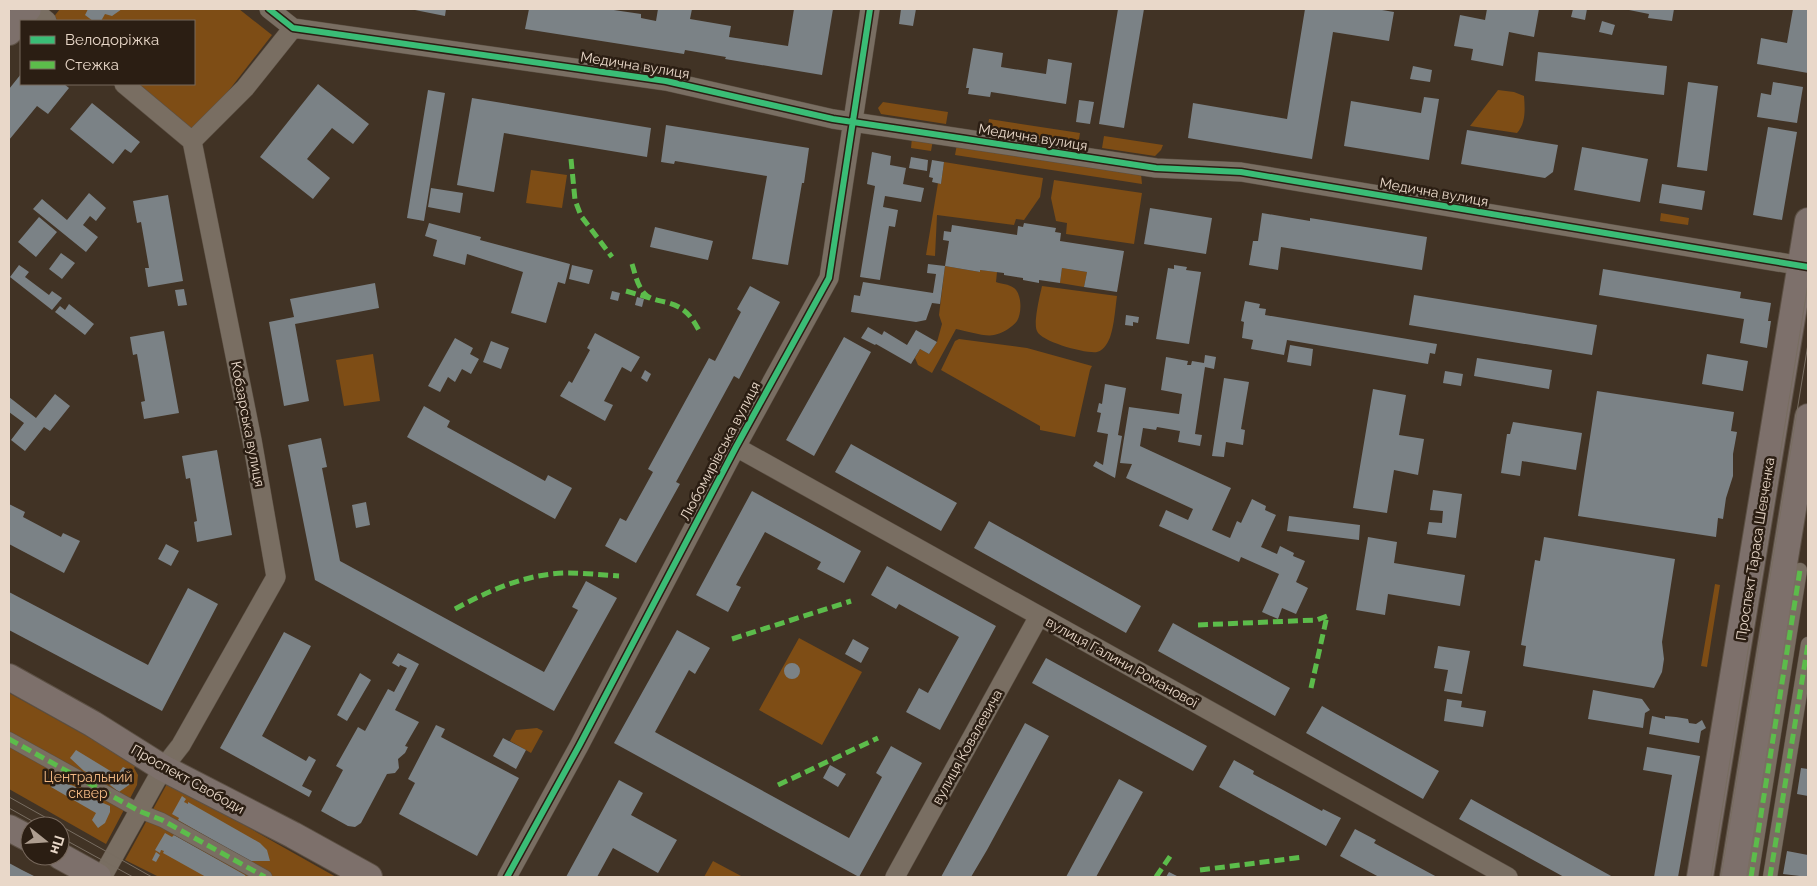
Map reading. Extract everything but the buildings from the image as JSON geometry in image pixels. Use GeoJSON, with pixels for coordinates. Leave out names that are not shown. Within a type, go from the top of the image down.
{"type":"FeatureCollection","features":[{"type":"Feature","properties":{"kind":"main road"},"geometry":{"type":"LineString","coordinates":[[9,32],[30,9]]}},
{"type":"Feature","properties":{"kind":"main road","name":"Проспект Тараса Шевченка"},"geometry":{"type":"LineString","coordinates":[[1700,877],[1805,266],[1808,221]]}},
{"type":"Feature","properties":{"kind":"main road"},"geometry":{"type":"LineString","coordinates":[[1733,877],[1808,417]]}},
{"type":"Feature","properties":{"kind":"main road","name":"Проспект Свободи"},"geometry":{"type":"LineString","coordinates":[[9,677],[93,724],[163,768],[293,835],[369,877]]}},
{"type":"Feature","properties":{"kind":"main road"},"geometry":{"type":"LineString","coordinates":[[70,862],[98,877]]}},
{"type":"Feature","properties":{"kind":"street"},"geometry":{"type":"LineString","coordinates":[[30,9],[46,20]]}},
{"type":"Feature","properties":{"kind":"street"},"geometry":{"type":"LineString","coordinates":[[125,85],[192,142],[245,88],[293,28],[269,9]]}},
{"type":"Feature","properties":{"kind":"street","name":"Любомирівська вулиця"},"geometry":{"type":"LineString","coordinates":[[507,877],[579,746],[736,447],[829,278],[870,9]]}},
{"type":"Feature","properties":{"kind":"street","name":"Медична вулиця"},"geometry":{"type":"LineString","coordinates":[[293,28],[666,81],[824,117],[854,122],[1156,168],[1241,172],[1805,266]]}},
{"type":"Feature","properties":{"kind":"street","name":"Кобзарська вулиця"},"geometry":{"type":"LineString","coordinates":[[102,877],[163,768],[181,745],[276,577],[252,440],[192,142]]}},
{"type":"Feature","properties":{"kind":"street","name":"вулиця Галини Романової"},"geometry":{"type":"LineString","coordinates":[[736,447],[1508,877]]}},
{"type":"Feature","properties":{"kind":"street"},"geometry":{"type":"LineString","coordinates":[[1751,877],[1800,570]]}},
{"type":"Feature","properties":{"kind":"street","name":"вулиця Ковалевича"},"geometry":{"type":"LineString","coordinates":[[895,877],[1039,616]]}},
{"type":"Feature","properties":{"kind":"street"},"geometry":{"type":"LineString","coordinates":[[1770,877],[1808,644]]}},
{"type":"Feature","properties":{"kind":"street"},"geometry":{"type":"LineString","coordinates":[[9,738],[139,811],[162,820],[264,877]]}},
{"type":"Feature","properties":{"kind":"green space"},"geometry":{"type":"Polygon","coordinates":[[[60,9],[239,9],[272,35],[195,134],[133,85],[195,85],[195,20],[52,19],[60,9]]]}},
{"type":"Feature","properties":{"kind":"green space"},"geometry":{"type":"Polygon","coordinates":[[[1498,90],[1514,92],[1524,96],[1525,111],[1517,133],[1470,126],[1498,90]]]}},
{"type":"Feature","properties":{"kind":"green space"},"geometry":{"type":"Polygon","coordinates":[[[883,102],[948,112],[946,124],[881,114],[878,108],[883,102]]]}},
{"type":"Feature","properties":{"kind":"green space"},"geometry":{"type":"Polygon","coordinates":[[[989,119],[1080,133],[1078,145],[987,131],[989,119]]]}},
{"type":"Feature","properties":{"kind":"green space"},"geometry":{"type":"Polygon","coordinates":[[[1104,136],[1163,145],[1155,156],[1102,148],[1104,136]]]}},
{"type":"Feature","properties":{"kind":"green space"},"geometry":{"type":"Polygon","coordinates":[[[912,137],[933,140],[931,151],[911,148],[912,137]]]}},
{"type":"Feature","properties":{"kind":"green space"},"geometry":{"type":"Polygon","coordinates":[[[957,144],[1141,174],[1142,184],[955,155],[957,144]]]}},
{"type":"Feature","properties":{"kind":"green space"},"geometry":{"type":"Polygon","coordinates":[[[944,162],[1043,178],[1040,197],[1024,220],[1016,219],[1014,225],[937,215],[935,256],[926,255],[938,183],[941,184],[944,162]]]}},
{"type":"Feature","properties":{"kind":"green space"},"geometry":{"type":"Polygon","coordinates":[[[531,170],[567,175],[562,208],[526,203],[531,170]]]}},
{"type":"Feature","properties":{"kind":"green space"},"geometry":{"type":"Polygon","coordinates":[[[1054,180],[1142,193],[1134,244],[1066,234],[1067,223],[1056,221],[1051,198],[1054,180]]]}},
{"type":"Feature","properties":{"kind":"green space"},"geometry":{"type":"Polygon","coordinates":[[[1661,213],[1689,218],[1688,225],[1660,221],[1661,213]]]}},
{"type":"Feature","properties":{"kind":"green space"},"geometry":{"type":"Polygon","coordinates":[[[945,266],[980,272],[980,270],[997,272],[996,282],[1014,288],[1019,295],[1019,318],[1007,330],[997,334],[975,334],[956,329],[932,373],[918,365],[915,358],[920,349],[929,354],[937,342],[942,324],[939,315],[945,266]]]}},
{"type":"Feature","properties":{"kind":"green space"},"geometry":{"type":"Polygon","coordinates":[[[1062,268],[1087,272],[1084,287],[1060,283],[1062,268]]]}},
{"type":"Feature","properties":{"kind":"green space"},"geometry":{"type":"Polygon","coordinates":[[[1042,286],[1117,296],[1111,335],[1109,341],[1100,351],[1084,351],[1065,346],[1040,335],[1037,331],[1036,322],[1042,286]]]}},
{"type":"Feature","properties":{"kind":"green space"},"geometry":{"type":"Polygon","coordinates":[[[959,339],[1027,348],[1092,366],[1075,437],[1040,430],[1040,426],[941,370],[955,341],[959,339]]]}},
{"type":"Feature","properties":{"kind":"green space"},"geometry":{"type":"Polygon","coordinates":[[[373,354],[380,401],[344,406],[336,360],[373,354]]]}},
{"type":"Feature","properties":{"kind":"green space"},"geometry":{"type":"Polygon","coordinates":[[[1715,584],[1720,585],[1707,667],[1701,666],[1715,584]]]}},
{"type":"Feature","properties":{"kind":"green space"},"geometry":{"type":"Polygon","coordinates":[[[799,638],[862,672],[822,745],[759,710],[799,638]]]}},
{"type":"Feature","properties":{"kind":"green space","name":"Центральний сквер"},"geometry":{"type":"Polygon","coordinates":[[[9,693],[137,764],[134,768],[138,775],[137,785],[106,844],[70,824],[70,816],[57,816],[9,789],[9,693]]]}},
{"type":"Feature","properties":{"kind":"green space"},"geometry":{"type":"Polygon","coordinates":[[[537,728],[543,731],[531,753],[510,741],[516,730],[537,728]]]}},
{"type":"Feature","properties":{"kind":"green space","name":"Центральний сквер"},"geometry":{"type":"Polygon","coordinates":[[[168,782],[336,877],[159,877],[125,860],[168,782]]]}},
{"type":"Feature","properties":{"kind":"green space"},"geometry":{"type":"Polygon","coordinates":[[[713,861],[743,877],[704,877],[713,861]]]}},
{"type":"Feature","properties":{"kind":"tram line"},"geometry":{"type":"LineString","coordinates":[[1711,877],[1808,284]]}},
{"type":"Feature","properties":{"kind":"tram line"},"geometry":{"type":"LineString","coordinates":[[1721,877],[1808,344]]}},
{"type":"Feature","properties":{"kind":"tram line"},"geometry":{"type":"LineString","coordinates":[[9,797],[152,877]]}},
{"type":"Feature","properties":{"kind":"tram line"},"geometry":{"type":"LineString","coordinates":[[9,808],[23,816]]}},
{"type":"Feature","properties":{"kind":"tram line"},"geometry":{"type":"LineString","coordinates":[[70,842],[133,877]]}},
{"type":"Feature","properties":{"kind":"marked path"},"geometry":{"type":"LineString","coordinates":[[571,159],[575,200],[581,216],[612,257]]}},
{"type":"Feature","properties":{"kind":"marked path"},"geometry":{"type":"LineString","coordinates":[[632,264],[638,283],[644,293],[651,298],[672,304],[683,310],[691,317],[701,334]]}},
{"type":"Feature","properties":{"kind":"marked path"},"geometry":{"type":"LineString","coordinates":[[626,291],[650,298]]}},
{"type":"Feature","properties":{"kind":"marked path"},"geometry":{"type":"LineString","coordinates":[[1751,877],[1800,570]]}},
{"type":"Feature","properties":{"kind":"marked path"},"geometry":{"type":"LineString","coordinates":[[455,609],[482,595],[524,579],[569,573],[619,576]]}},
{"type":"Feature","properties":{"kind":"marked path"},"geometry":{"type":"LineString","coordinates":[[732,639],[851,601]]}},
{"type":"Feature","properties":{"kind":"marked path"},"geometry":{"type":"LineString","coordinates":[[1198,625],[1317,620],[1327,616]]}},
{"type":"Feature","properties":{"kind":"marked path"},"geometry":{"type":"LineString","coordinates":[[1311,688],[1327,616]]}},
{"type":"Feature","properties":{"kind":"marked path"},"geometry":{"type":"LineString","coordinates":[[1770,877],[1808,644]]}},
{"type":"Feature","properties":{"kind":"marked path"},"geometry":{"type":"LineString","coordinates":[[778,785],[878,738]]}},
{"type":"Feature","properties":{"kind":"marked path"},"geometry":{"type":"LineString","coordinates":[[9,739],[139,811],[162,820],[265,877]]}},
{"type":"Feature","properties":{"kind":"marked path"},"geometry":{"type":"LineString","coordinates":[[1156,877],[1171,855]]}},
{"type":"Feature","properties":{"kind":"marked path"},"geometry":{"type":"LineString","coordinates":[[1200,870],[1304,857]]}},
{"type":"Feature","properties":{"kind":"cycle path"},"geometry":{"type":"LineString","coordinates":[[269,9],[293,28],[666,81],[833,119],[1156,168],[1241,172],[1808,267]]}},
{"type":"Feature","properties":{"kind":"cycle path"},"geometry":{"type":"LineString","coordinates":[[507,877],[579,746],[736,447],[829,278],[870,9]]}}]}
